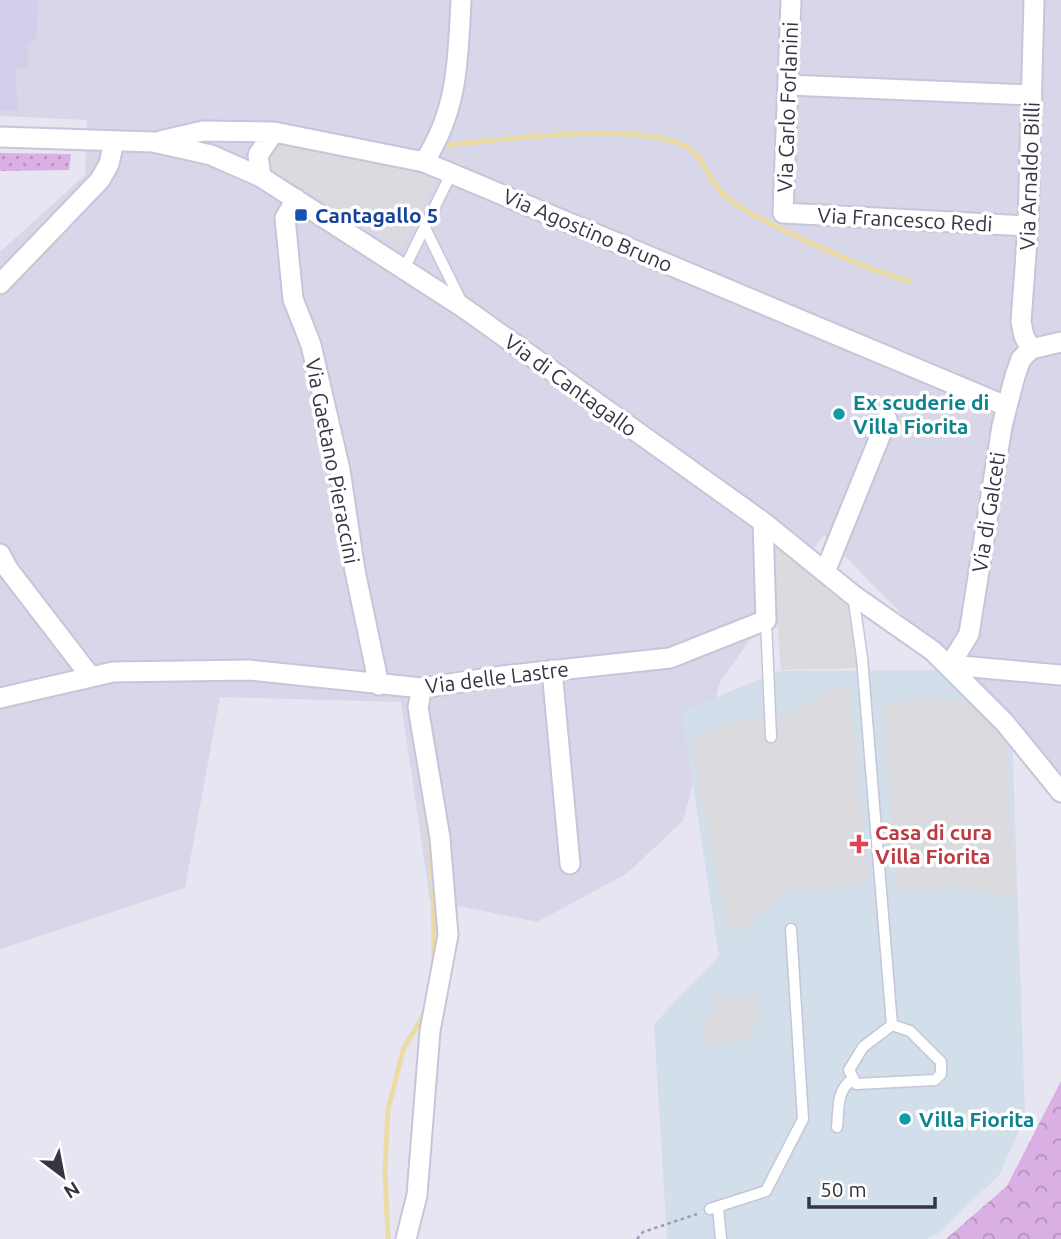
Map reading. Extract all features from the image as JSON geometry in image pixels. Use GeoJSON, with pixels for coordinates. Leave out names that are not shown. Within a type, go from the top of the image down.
{"type":"FeatureCollection","features":[{"type":"Feature","properties":{"kind":"street"},"geometry":{"type":"LineString","coordinates":[[424,162],[439,139],[450,112],[458,64],[461,0]]}},
{"type":"Feature","properties":{"kind":"street","name":"Via Carlo Forlanini"},"geometry":{"type":"LineString","coordinates":[[782,213],[791,0]]}},
{"type":"Feature","properties":{"kind":"street","name":"Via Arnaldo Billi"},"geometry":{"type":"LineString","coordinates":[[1031,349],[1021,322],[1028,226],[1034,0]]}},
{"type":"Feature","properties":{"kind":"street"},"geometry":{"type":"LineString","coordinates":[[788,85],[1032,95]]}},
{"type":"Feature","properties":{"kind":"street","name":"Via Agostino Bruno"},"geometry":{"type":"LineString","coordinates":[[153,142],[203,131],[274,132],[424,162],[1006,406]]}},
{"type":"Feature","properties":{"kind":"street"},"geometry":{"type":"LineString","coordinates":[[261,177],[258,155],[274,132]]}},
{"type":"Feature","properties":{"kind":"street","name":"Via di Cantagallo"},"geometry":{"type":"LineString","coordinates":[[0,137],[153,142],[211,155],[261,177],[464,308],[763,522],[853,595],[950,666],[1005,723],[1061,792]]}},
{"type":"Feature","properties":{"kind":"street"},"geometry":{"type":"LineString","coordinates":[[0,284],[100,180],[109,164],[114,141]]}},
{"type":"Feature","properties":{"kind":"street","name":"Via Gaetano Pieraccini"},"geometry":{"type":"LineString","coordinates":[[296,200],[285,218],[293,299],[310,345],[340,470],[355,570],[379,685]]}},
{"type":"Feature","properties":{"kind":"street","name":"Via Francesco Redi"},"geometry":{"type":"LineString","coordinates":[[782,213],[1028,226]]}},
{"type":"Feature","properties":{"kind":"street"},"geometry":{"type":"LineString","coordinates":[[1031,349],[1061,342]]}},
{"type":"Feature","properties":{"kind":"street","name":"Via di Galceti"},"geometry":{"type":"LineString","coordinates":[[950,666],[969,634],[1006,406],[1021,359],[1031,349]]}},
{"type":"Feature","properties":{"kind":"street"},"geometry":{"type":"LineString","coordinates":[[825,572],[887,419]]}},
{"type":"Feature","properties":{"kind":"street"},"geometry":{"type":"LineString","coordinates":[[763,522],[766,620]]}},
{"type":"Feature","properties":{"kind":"street"},"geometry":{"type":"LineString","coordinates":[[0,554],[8,569],[91,677]]}},
{"type":"Feature","properties":{"kind":"street","name":"Via delle Lastre"},"geometry":{"type":"LineString","coordinates":[[0,698],[113,672],[249,670],[422,688],[552,670],[670,658],[766,620]]}},
{"type":"Feature","properties":{"kind":"street"},"geometry":{"type":"LineString","coordinates":[[950,666],[1061,675]]}},
{"type":"Feature","properties":{"kind":"street"},"geometry":{"type":"LineString","coordinates":[[552,670],[570,864]]}},
{"type":"Feature","properties":{"kind":"street"},"geometry":{"type":"LineString","coordinates":[[406,1239],[417,1195],[430,1031],[449,935],[440,838],[418,707],[422,688]]}},
{"type":"Feature","properties":{"kind":"lane"},"geometry":{"type":"LineString","coordinates":[[404,267],[452,172]]}},
{"type":"Feature","properties":{"kind":"lane"},"geometry":{"type":"LineString","coordinates":[[425,228],[464,308]]}},
{"type":"Feature","properties":{"kind":"lane"},"geometry":{"type":"LineString","coordinates":[[853,595],[862,658],[892,1025]]}},
{"type":"Feature","properties":{"kind":"lane"},"geometry":{"type":"LineString","coordinates":[[766,620],[771,737]]}},
{"type":"Feature","properties":{"kind":"lane"},"geometry":{"type":"LineString","coordinates":[[721,1239],[714,1208],[766,1191],[803,1119],[791,929]]}},
{"type":"Feature","properties":{"kind":"lane"},"geometry":{"type":"LineString","coordinates":[[892,1025],[910,1031],[941,1062],[941,1074],[935,1080],[856,1084],[849,1070],[863,1047],[892,1025]]}},
{"type":"Feature","properties":{"kind":"lane"},"geometry":{"type":"LineString","coordinates":[[837,1127],[839,1096],[844,1084],[853,1079]]}},
{"type":"Feature","properties":{"kind":"path"},"geometry":{"type":"LineString","coordinates":[[637,1239],[643,1233],[714,1208]]}},
{"type":"Feature","properties":{"kind":"shaded area"},"geometry":{"type":"Polygon","coordinates":[[[0,0],[1061,0],[1061,791],[970,683],[824,535],[720,682],[683,821],[626,874],[537,922],[430,900],[401,702],[220,697],[185,888],[0,949],[0,252],[85,175],[87,120],[0,116],[0,0]]]}},
{"type":"Feature","properties":{"kind":"shaded area"},"geometry":{"type":"Polygon","coordinates":[[[0,0],[38,0],[36,41],[28,42],[28,67],[15,69],[18,111],[0,111],[0,0]]]}},
{"type":"Feature","properties":{"kind":"shaded area"},"geometry":{"type":"Polygon","coordinates":[[[275,142],[328,151],[435,178],[403,248],[265,166],[275,142]]]}},
{"type":"Feature","properties":{"kind":"shaded area"},"geometry":{"type":"Polygon","coordinates":[[[771,542],[849,600],[857,668],[781,670],[771,542]]]}},
{"type":"Feature","properties":{"kind":"shaded area","name":"Casa di cura Villa Fiorita"},"geometry":{"type":"Polygon","coordinates":[[[944,670],[1012,732],[1025,1118],[999,1175],[938,1233],[927,1239],[667,1239],[654,1024],[719,956],[682,712],[779,671],[944,670]]]}},
{"type":"Feature","properties":{"kind":"shaded area"},"geometry":{"type":"Polygon","coordinates":[[[850,688],[868,882],[813,890],[800,887],[782,892],[743,929],[733,932],[726,924],[691,742],[727,722],[798,711],[831,690],[850,688]]]}},
{"type":"Feature","properties":{"kind":"shaded area"},"geometry":{"type":"Polygon","coordinates":[[[929,698],[982,705],[1004,725],[1016,894],[1009,898],[958,886],[933,891],[898,889],[882,704],[929,698]]]}},
{"type":"Feature","properties":{"kind":"shaded area"},"geometry":{"type":"Polygon","coordinates":[[[757,994],[760,1026],[751,1027],[752,1040],[705,1045],[702,1016],[714,1015],[713,998],[757,994]]]}},
{"type":"Feature","properties":{"kind":"green space"},"geometry":{"type":"Polygon","coordinates":[[[0,153],[71,154],[69,170],[0,171],[0,153]]]}},
{"type":"Feature","properties":{"kind":"green space"},"geometry":{"type":"Polygon","coordinates":[[[1061,1081],[1061,1239],[946,1239],[1007,1186],[1061,1081]]]}},
{"type":"Feature","properties":{"kind":"waterway"},"geometry":{"type":"LineString","coordinates":[[449,145],[605,133],[665,139],[693,151],[720,191],[753,214],[840,256],[909,281]]}},
{"type":"Feature","properties":{"kind":"waterway"},"geometry":{"type":"LineString","coordinates":[[427,814],[433,881],[434,962]]}},
{"type":"Feature","properties":{"kind":"waterway"},"geometry":{"type":"LineString","coordinates":[[388,1239],[385,1170],[388,1110],[403,1050],[425,1012]]}},
{"type":"Feature","properties":{"kind":"place","name":"Cantagallo 5"},"geometry":{"type":"Point","coordinates":[301,215]}},
{"type":"Feature","properties":{"kind":"place","name":"Ex scuderie di Villa Fiorita"},"geometry":{"type":"Point","coordinates":[839,414]}},
{"type":"Feature","properties":{"kind":"place","name":"Casa di cura Villa Fiorita"},"geometry":{"type":"Point","coordinates":[859,844]}},
{"type":"Feature","properties":{"kind":"place","name":"Villa Fiorita"},"geometry":{"type":"Point","coordinates":[905,1119]}}]}
